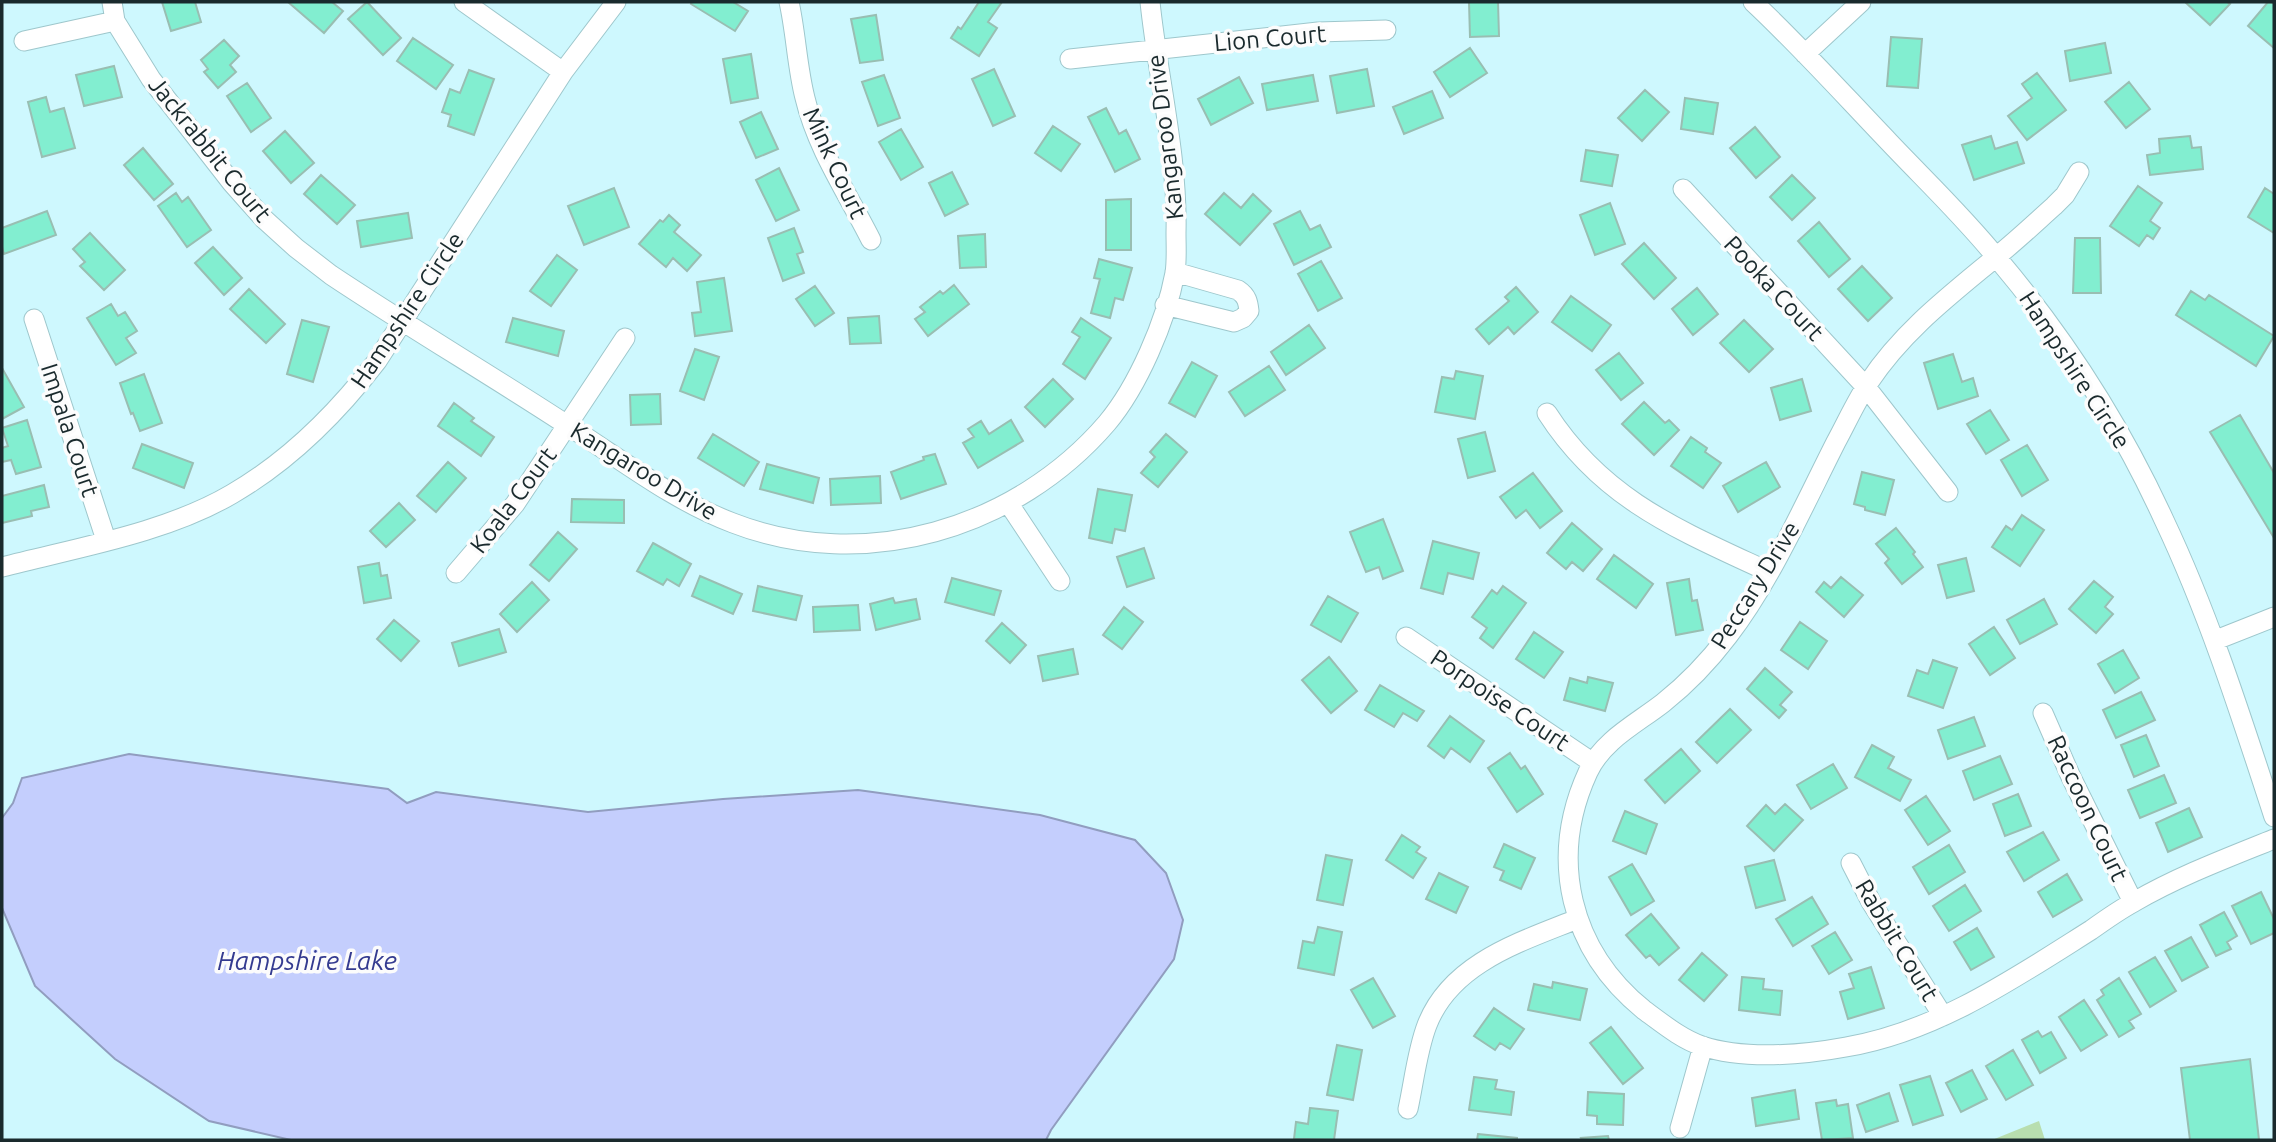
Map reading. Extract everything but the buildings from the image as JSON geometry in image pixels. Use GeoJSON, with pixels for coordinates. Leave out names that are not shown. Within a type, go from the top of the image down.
{"type":"FeatureCollection","features":[{"type":"Feature","properties":{"kind":"street"},"geometry":{"type":"LineString","coordinates":[[464,2],[563,72]]}},
{"type":"Feature","properties":{"kind":"street","name":"Hampshire Circle"},"geometry":{"type":"LineString","coordinates":[[2,567],[106,541],[193,513],[262,475],[306,439],[345,400],[377,361],[563,72],[616,2]]}},
{"type":"Feature","properties":{"kind":"street","name":"Mink Court"},"geometry":{"type":"LineString","coordinates":[[789,2],[804,97],[812,121],[824,152],[871,240]]}},
{"type":"Feature","properties":{"kind":"street","name":"Kangaroo Drive"},"geometry":{"type":"LineString","coordinates":[[404,321],[569,425],[642,475],[711,514],[755,531],[814,544],[839,544],[894,541],[923,536],[970,521],[1009,504],[1055,473],[1107,423],[1144,366],[1175,272],[1177,221],[1173,170],[1150,2]]}},
{"type":"Feature","properties":{"kind":"street","name":"Hampshire Circle"},"geometry":{"type":"LineString","coordinates":[[1753,2],[1997,257],[2093,390],[2127,447],[2164,520],[2216,640],[2274,817]]}},
{"type":"Feature","properties":{"kind":"street"},"geometry":{"type":"LineString","coordinates":[[1805,54],[1861,2]]}},
{"type":"Feature","properties":{"kind":"street"},"geometry":{"type":"LineString","coordinates":[[24,41],[113,11]]}},
{"type":"Feature","properties":{"kind":"street","name":"Jackrabbit Court"},"geometry":{"type":"LineString","coordinates":[[113,11],[151,79],[232,183],[264,219],[331,275],[404,321]]}},
{"type":"Feature","properties":{"kind":"street","name":"Lion Court"},"geometry":{"type":"LineString","coordinates":[[1070,59],[1318,32],[1386,30]]}},
{"type":"Feature","properties":{"kind":"street","name":"Peccary Drive"},"geometry":{"type":"LineString","coordinates":[[2079,172],[2060,201],[1997,257],[1960,285],[1892,350],[1866,387],[1769,572],[1732,632],[1702,667],[1664,702],[1614,740],[1593,763],[1580,794],[1569,855],[1569,878],[1577,919],[1599,962],[1627,994],[1669,1028],[1703,1046],[1762,1055],[1828,1050],[1888,1038],[1943,1016],[2004,984],[2133,902],[2206,866],[2274,839]]}},
{"type":"Feature","properties":{"kind":"street","name":"Pooka Court"},"geometry":{"type":"LineString","coordinates":[[1683,190],[1866,387],[1948,492]]}},
{"type":"Feature","properties":{"kind":"street"},"geometry":{"type":"LineString","coordinates":[[1165,305],[1234,322],[1249,311],[1244,294],[1238,290],[1175,272]]}},
{"type":"Feature","properties":{"kind":"street","name":"Impala Court"},"geometry":{"type":"LineString","coordinates":[[34,319],[106,541]]}},
{"type":"Feature","properties":{"kind":"street","name":"Koala Court"},"geometry":{"type":"LineString","coordinates":[[456,573],[515,503],[625,338]]}},
{"type":"Feature","properties":{"kind":"street"},"geometry":{"type":"LineString","coordinates":[[1546,413],[1574,450],[1626,498],[1677,529],[1769,572]]}},
{"type":"Feature","properties":{"kind":"street"},"geometry":{"type":"LineString","coordinates":[[1009,504],[1060,581]]}},
{"type":"Feature","properties":{"kind":"street"},"geometry":{"type":"LineString","coordinates":[[2216,640],[2274,617]]}},
{"type":"Feature","properties":{"kind":"street","name":"Porpoise Court"},"geometry":{"type":"LineString","coordinates":[[1406,638],[1593,763]]}},
{"type":"Feature","properties":{"kind":"street","name":"Raccoon Court"},"geometry":{"type":"LineString","coordinates":[[2043,713],[2071,777],[2133,902]]}},
{"type":"Feature","properties":{"kind":"street","name":"Rabbit Court"},"geometry":{"type":"LineString","coordinates":[[1851,863],[1871,902],[1943,1016]]}},
{"type":"Feature","properties":{"kind":"street"},"geometry":{"type":"LineString","coordinates":[[1408,1109],[1427,1025],[1449,989],[1469,971],[1505,949],[1577,919]]}},
{"type":"Feature","properties":{"kind":"street"},"geometry":{"type":"LineString","coordinates":[[1680,1128],[1703,1046]]}},
{"type":"Feature","properties":{"kind":"green space"},"geometry":{"type":"Polygon","coordinates":[[[2039,1121],[2045,1140],[1992,1140],[2039,1121]]]}},
{"type":"Feature","properties":{"kind":"water","name":"Hampshire Lake"},"geometry":{"type":"Polygon","coordinates":[[[129,754],[388,789],[407,803],[436,792],[588,812],[858,790],[1040,815],[1135,840],[1166,873],[1183,920],[1174,959],[1046,1140],[291,1140],[209,1121],[115,1059],[35,986],[2,908],[2,818],[13,803],[22,778],[129,754]]]}}]}
